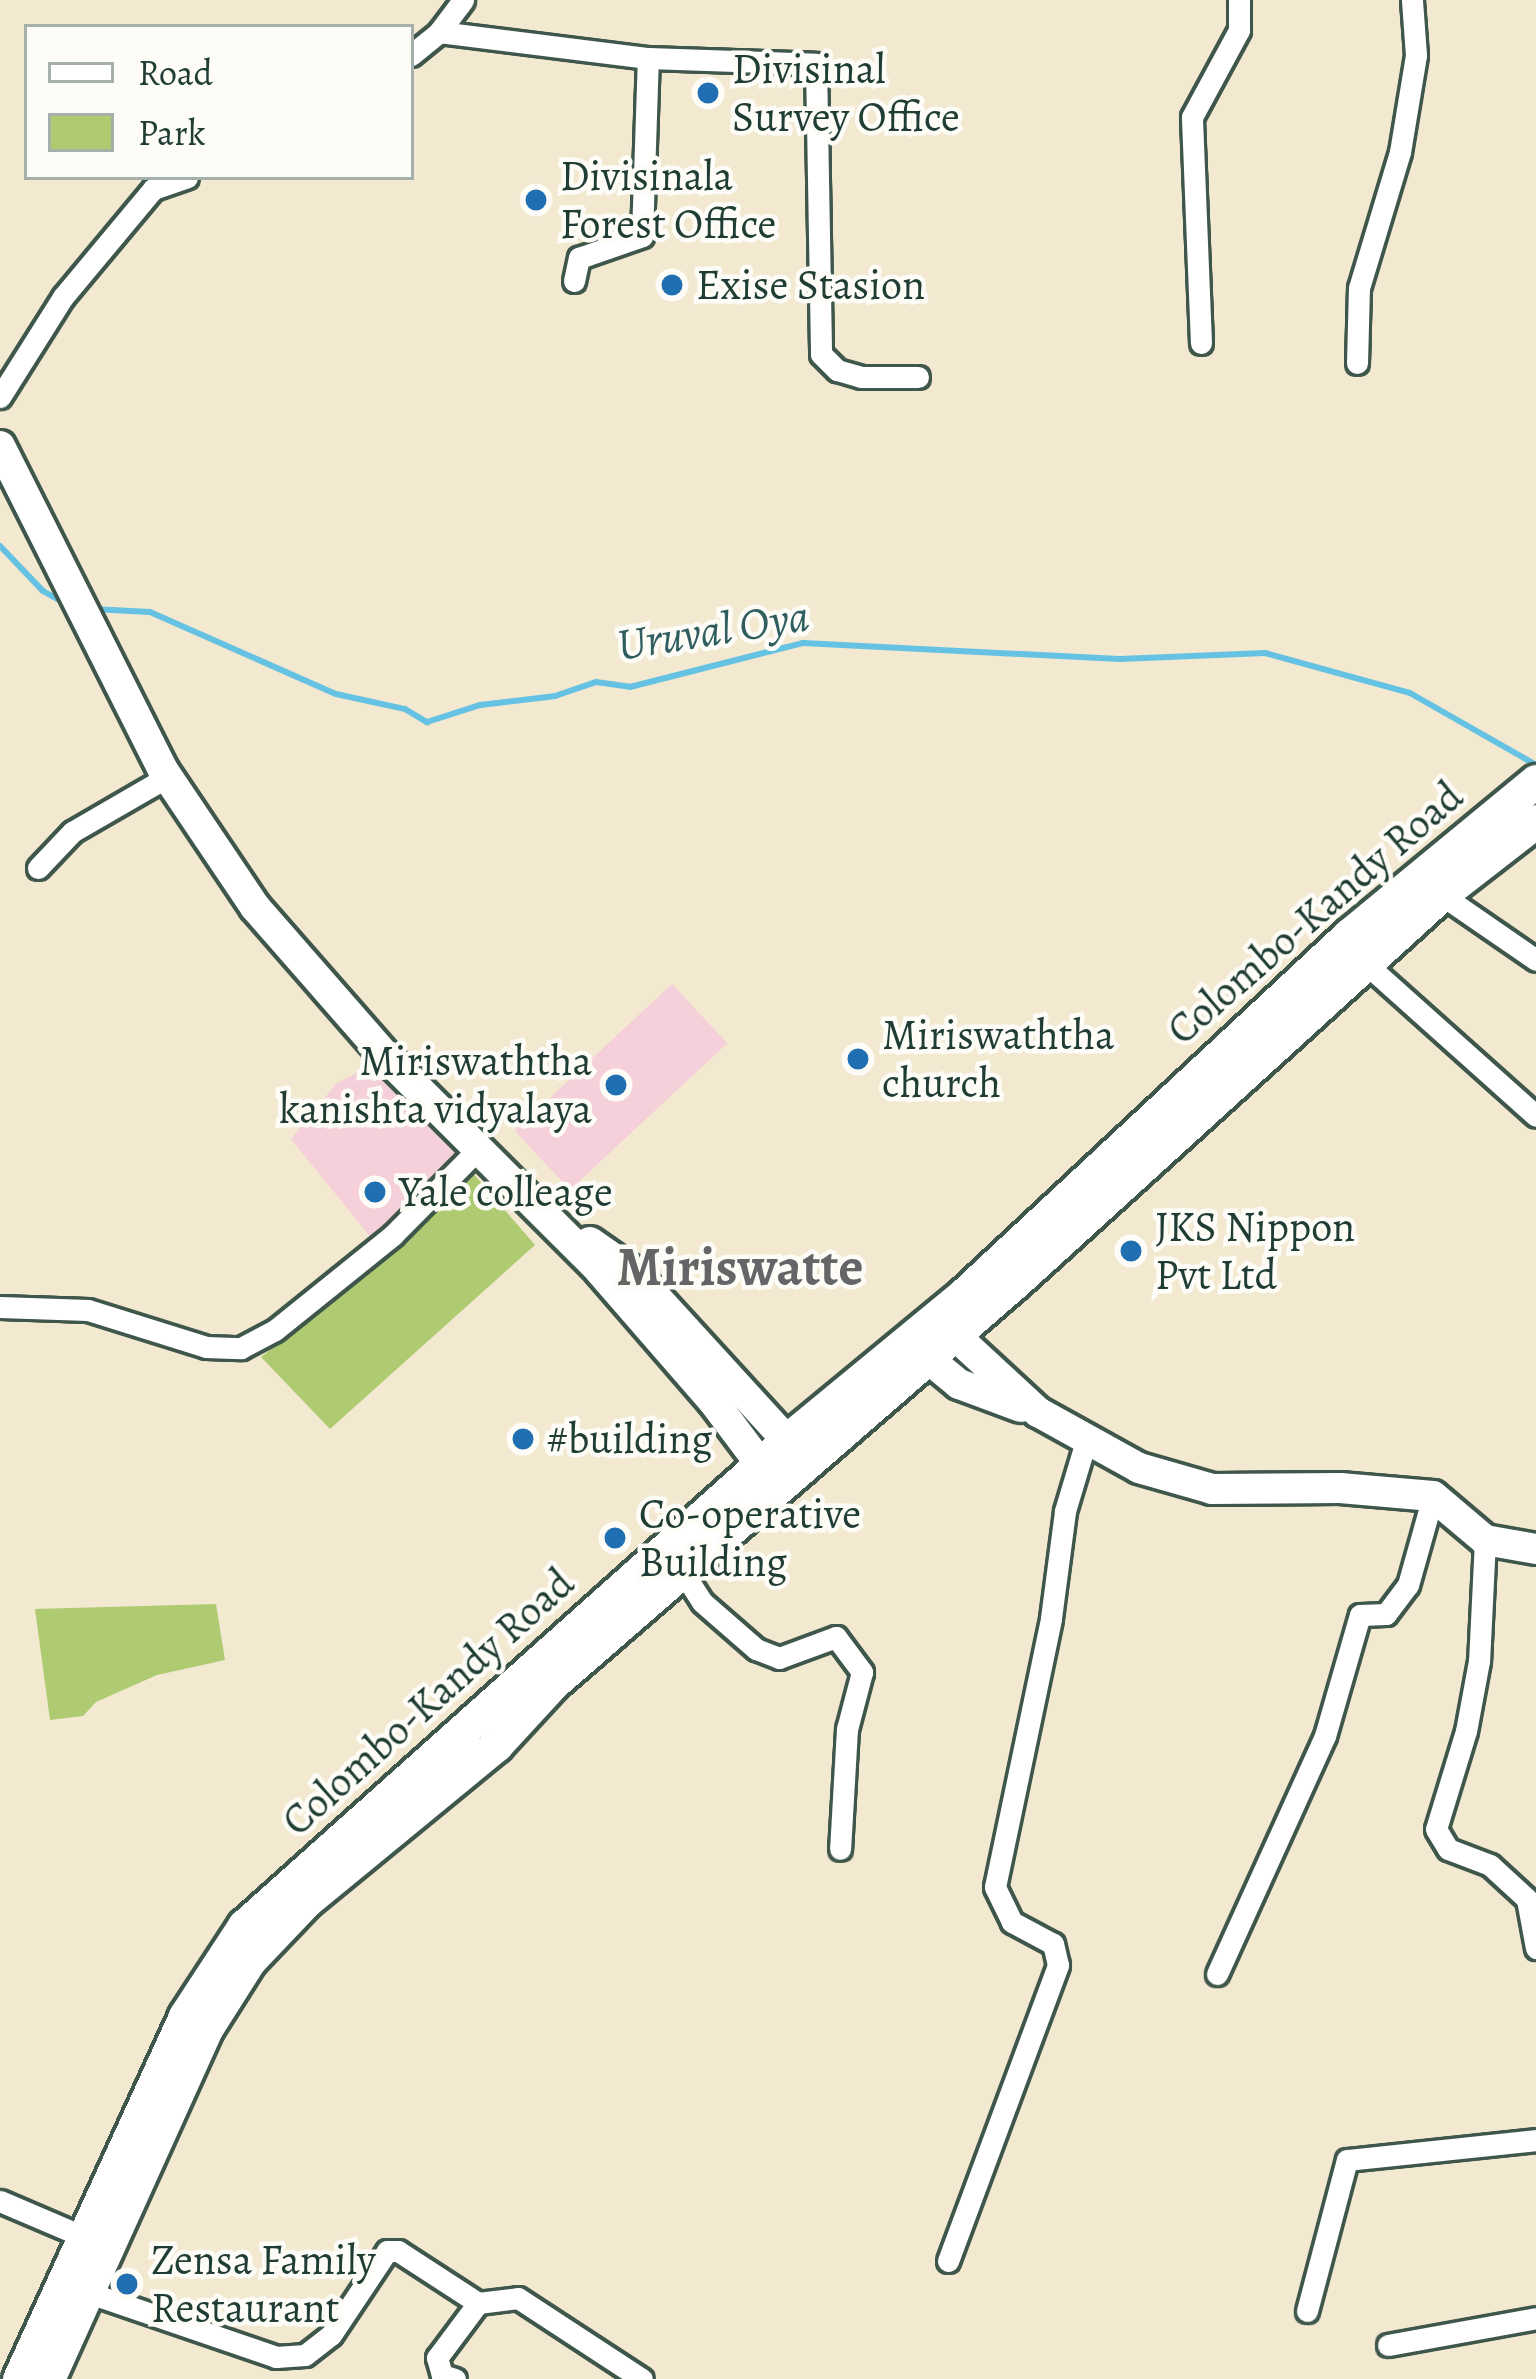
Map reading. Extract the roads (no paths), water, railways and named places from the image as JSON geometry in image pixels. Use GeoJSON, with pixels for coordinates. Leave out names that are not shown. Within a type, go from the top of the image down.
{"type":"FeatureCollection","features":[{"type":"Feature","properties":{"kind":"highway","name":"Colombo-Kandy Road"},"geometry":{"type":"LineString","coordinates":[[944,1326],[1429,885],[1536,781]]}},
{"type":"Feature","properties":{"kind":"highway","name":"Colombo-Kandy Road"},"geometry":{"type":"LineString","coordinates":[[20,2379],[74,2288],[206,2029],[249,1960],[486,1734],[540,1659],[768,1476],[1365,963],[1429,885],[1536,821]]}},
{"type":"Feature","properties":{"kind":"highway","name":"Colombo-Kandy Road"},"geometry":{"type":"LineString","coordinates":[[48,2379],[74,2288],[82,2236],[185,2016],[244,1926],[684,1574],[768,1476]]}},
{"type":"Feature","properties":{"kind":"main road"},"geometry":{"type":"LineString","coordinates":[[0,446],[167,777],[255,907],[389,1060],[593,1264],[703,1389],[768,1476]]}},
{"type":"Feature","properties":{"kind":"main road"},"geometry":{"type":"LineString","coordinates":[[516,1192],[633,1272],[796,1451]]}},
{"type":"Feature","properties":{"kind":"main road"},"geometry":{"type":"LineString","coordinates":[[944,1326],[1038,1412],[1139,1468],[1198,1487],[1433,1496],[1486,1540],[1536,1549]]}},
{"type":"Feature","properties":{"kind":"main road"},"geometry":{"type":"LineString","coordinates":[[916,1349],[959,1384],[1038,1412]]}},
{"type":"Feature","properties":{"kind":"street"},"geometry":{"type":"LineString","coordinates":[[414,53],[439,32],[463,0]]}},
{"type":"Feature","properties":{"kind":"street"},"geometry":{"type":"LineString","coordinates":[[1201,344],[1192,116],[1239,30],[1239,0]]}},
{"type":"Feature","properties":{"kind":"street"},"geometry":{"type":"LineString","coordinates":[[1357,363],[1359,288],[1400,152],[1417,55],[1412,0]]}},
{"type":"Feature","properties":{"kind":"street"},"geometry":{"type":"LineString","coordinates":[[439,32],[648,58],[816,64],[821,354],[837,370],[861,377],[918,377]]}},
{"type":"Feature","properties":{"kind":"street"},"geometry":{"type":"LineString","coordinates":[[574,281],[579,258],[641,236],[648,58]]}},
{"type":"Feature","properties":{"kind":"street"},"geometry":{"type":"LineString","coordinates":[[0,397],[63,297],[154,189],[179,180]]}},
{"type":"Feature","properties":{"kind":"street"},"geometry":{"type":"LineString","coordinates":[[38,868],[72,832],[167,777]]}},
{"type":"Feature","properties":{"kind":"street"},"geometry":{"type":"LineString","coordinates":[[1429,885],[1536,960]]}},
{"type":"Feature","properties":{"kind":"street"},"geometry":{"type":"LineString","coordinates":[[1365,963],[1536,1115]]}},
{"type":"Feature","properties":{"kind":"street"},"geometry":{"type":"LineString","coordinates":[[0,1307],[88,1310],[206,1347],[241,1348],[275,1330],[393,1234],[478,1149]]}},
{"type":"Feature","properties":{"kind":"street"},"geometry":{"type":"LineString","coordinates":[[948,2261],[1058,1965],[1053,1944],[1012,1922],[995,1887],[1052,1618],[1065,1511],[1086,1441]]}},
{"type":"Feature","properties":{"kind":"street"},"geometry":{"type":"LineString","coordinates":[[1216,1973],[1325,1736],[1360,1615],[1386,1614],[1408,1585],[1433,1496]]}},
{"type":"Feature","properties":{"kind":"street"},"geometry":{"type":"LineString","coordinates":[[1486,1540],[1479,1661],[1466,1731],[1436,1829],[1448,1849],[1490,1865],[1527,1899],[1536,1948]]}},
{"type":"Feature","properties":{"kind":"street"},"geometry":{"type":"LineString","coordinates":[[684,1574],[702,1602],[756,1649],[778,1658],[836,1637],[862,1672],[847,1729],[840,1849]]}},
{"type":"Feature","properties":{"kind":"street"},"geometry":{"type":"LineString","coordinates":[[1307,2311],[1347,2160],[1536,2140]]}},
{"type":"Feature","properties":{"kind":"street"},"geometry":{"type":"LineString","coordinates":[[0,2200],[82,2236]]}},
{"type":"Feature","properties":{"kind":"street"},"geometry":{"type":"LineString","coordinates":[[74,2288],[276,2357],[305,2355],[331,2335],[387,2251],[398,2251],[478,2302],[518,2299],[642,2379]]}},
{"type":"Feature","properties":{"kind":"street"},"geometry":{"type":"LineString","coordinates":[[455,2379],[442,2375],[437,2358],[478,2302]]}},
{"type":"Feature","properties":{"kind":"street"},"geometry":{"type":"LineString","coordinates":[[1388,2345],[1536,2318]]}},
{"type":"Feature","properties":{"kind":"waterway","name":"Uruval Oya"},"geometry":{"type":"LineString","coordinates":[[0,546],[43,591],[68,605]]}},
{"type":"Feature","properties":{"kind":"waterway","name":"Uruval Oya"},"geometry":{"type":"LineString","coordinates":[[92,609],[150,612],[336,694],[405,709],[427,722],[480,705],[555,696],[596,682],[630,687],[803,643],[1120,659],[1265,653],[1410,693],[1536,765]]}},
{"type":"Feature","properties":{"kind":"place","name":"Divisinal Survey Office"},"geometry":{"type":"Point","coordinates":[708,93]}},
{"type":"Feature","properties":{"kind":"place","name":"Divisinala Forest Office"},"geometry":{"type":"Point","coordinates":[536,200]}},
{"type":"Feature","properties":{"kind":"place","name":"Exise Stasion"},"geometry":{"type":"Point","coordinates":[672,285]}},
{"type":"Feature","properties":{"kind":"place","name":"Miriswaththa church"},"geometry":{"type":"Point","coordinates":[858,1059]}},
{"type":"Feature","properties":{"kind":"place","name":"Miriswaththa kanishta vidyalaya"},"geometry":{"type":"Point","coordinates":[616,1085]}},
{"type":"Feature","properties":{"kind":"place","name":"Yale colleage"},"geometry":{"type":"Point","coordinates":[375,1192]}},
{"type":"Feature","properties":{"kind":"place","name":"JKS Nippon Pvt Ltd"},"geometry":{"type":"Point","coordinates":[1131,1251]}},
{"type":"Feature","properties":{"kind":"place","name":"#building"},"geometry":{"type":"Point","coordinates":[523,1439]}},
{"type":"Feature","properties":{"kind":"place","name":"Co-operative Building"},"geometry":{"type":"Point","coordinates":[615,1538]}},
{"type":"Feature","properties":{"kind":"place","name":"Zensa Family Restaurant"},"geometry":{"type":"Point","coordinates":[127,2284]}},
{"type":"Feature","properties":{"kind":"district","name":"Miriswatte"},"geometry":{"type":"Point","coordinates":[740,1267]}}]}
